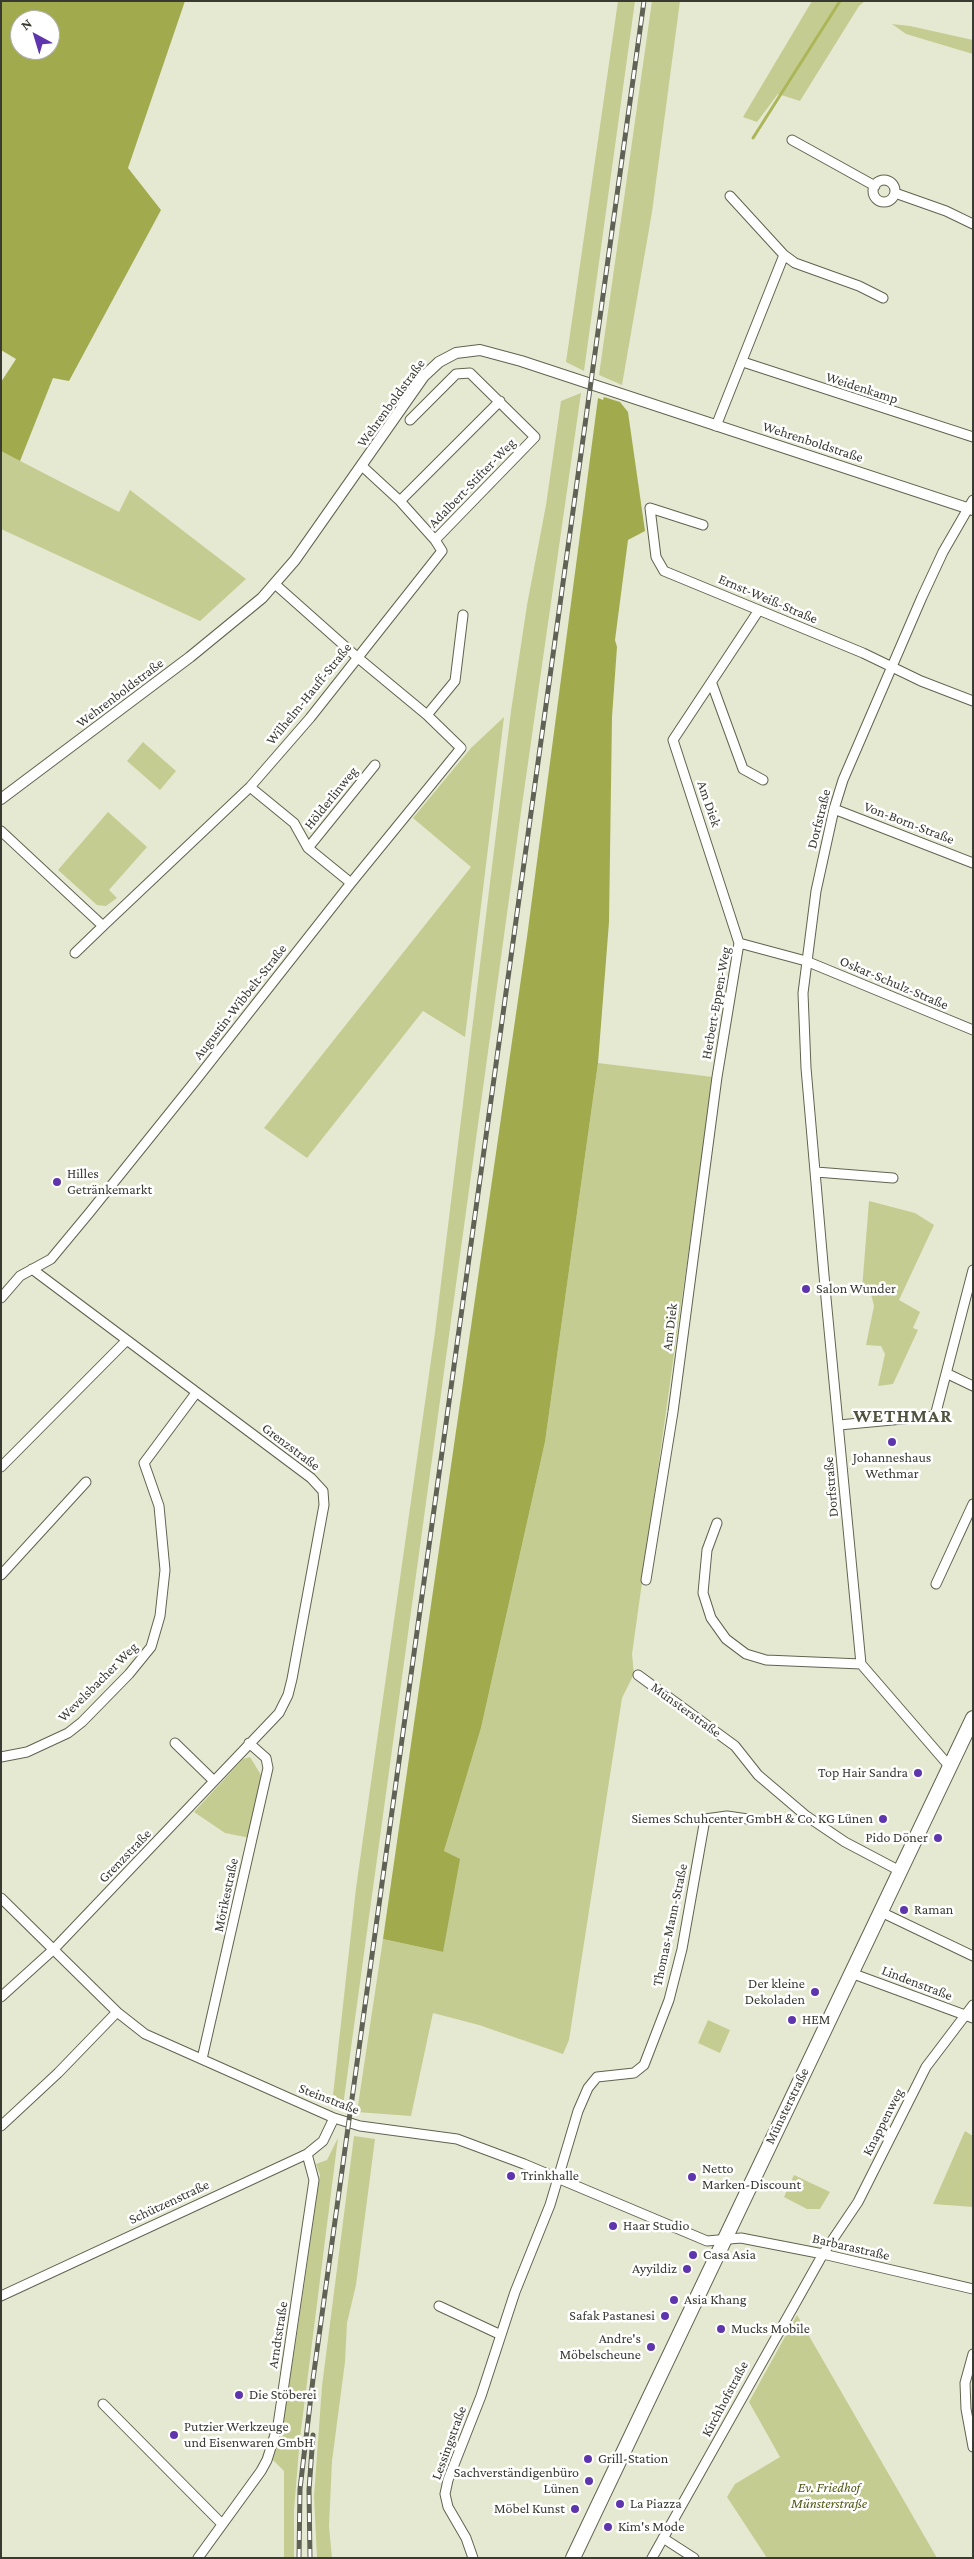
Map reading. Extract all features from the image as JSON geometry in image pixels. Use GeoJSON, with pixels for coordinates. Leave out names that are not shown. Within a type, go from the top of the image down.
{"type":"FeatureCollection","features":[{"type":"Feature","properties":{"kind":"main road","name":"Münsterstraße"},"geometry":{"type":"LineString","coordinates":[[573,2558],[973,1718]]}},
{"type":"Feature","properties":{"kind":"street"},"geometry":{"type":"LineString","coordinates":[[792,140],[874,186]]}},
{"type":"Feature","properties":{"kind":"street"},"geometry":{"type":"LineString","coordinates":[[880,181],[888,181],[894,186],[895,193],[890,200],[880,201],[874,195],[874,186],[880,181]]}},
{"type":"Feature","properties":{"kind":"street"},"geometry":{"type":"LineString","coordinates":[[895,193],[946,211],[973,224]]}},
{"type":"Feature","properties":{"kind":"street"},"geometry":{"type":"LineString","coordinates":[[730,196],[784,255],[795,263],[859,286],[883,298]]}},
{"type":"Feature","properties":{"kind":"street"},"geometry":{"type":"LineString","coordinates":[[716,426],[784,255]]}},
{"type":"Feature","properties":{"kind":"street","name":"Wehrenboldstraße"},"geometry":{"type":"LineString","coordinates":[[1,799],[221,634],[276,585],[431,368],[447,358],[466,351],[480,350],[499,355],[716,426],[971,506]]}},
{"type":"Feature","properties":{"kind":"street","name":"Weidenkamp"},"geometry":{"type":"LineString","coordinates":[[743,362],[973,437]]}},
{"type":"Feature","properties":{"kind":"street","name":"Adalbert-Stifter-Weg"},"geometry":{"type":"LineString","coordinates":[[410,420],[456,374],[470,373],[535,437],[435,540]]}},
{"type":"Feature","properties":{"kind":"street"},"geometry":{"type":"LineString","coordinates":[[400,501],[500,401]]}},
{"type":"Feature","properties":{"kind":"street"},"geometry":{"type":"LineString","coordinates":[[362,466],[400,501],[435,540]]}},
{"type":"Feature","properties":{"kind":"street","name":"Dorfstraße"},"geometry":{"type":"LineString","coordinates":[[861,1664],[826,1298],[804,1035],[803,993],[806,961],[816,891],[834,809],[843,780],[926,588],[971,506]]}},
{"type":"Feature","properties":{"kind":"street","name":"Ernst-Weiß-Straße"},"geometry":{"type":"LineString","coordinates":[[703,525],[650,508],[656,556],[664,571],[973,701]]}},
{"type":"Feature","properties":{"kind":"street","name":"Wilhelm-Hauff-Straße"},"geometry":{"type":"LineString","coordinates":[[75,953],[250,788],[310,718],[442,551],[435,540]]}},
{"type":"Feature","properties":{"kind":"street","name":"Augustin-Wibbelt-Straße"},"geometry":{"type":"LineString","coordinates":[[1,1298],[20,1276],[51,1259],[113,1184],[350,883],[461,748],[427,716],[357,658],[276,585]]}},
{"type":"Feature","properties":{"kind":"street","name":"Am Diek"},"geometry":{"type":"LineString","coordinates":[[740,943],[673,740],[712,684],[759,610]]}},
{"type":"Feature","properties":{"kind":"street"},"geometry":{"type":"LineString","coordinates":[[427,716],[455,681],[463,615]]}},
{"type":"Feature","properties":{"kind":"street"},"geometry":{"type":"LineString","coordinates":[[712,684],[742,769],[763,780]]}},
{"type":"Feature","properties":{"kind":"street","name":"Hölderlinweg"},"geometry":{"type":"LineString","coordinates":[[308,848],[375,765]]}},
{"type":"Feature","properties":{"kind":"street","name":"Hölderlinweg"},"geometry":{"type":"LineString","coordinates":[[250,788],[294,823],[308,848],[350,883]]}},
{"type":"Feature","properties":{"kind":"street","name":"Von-Born-Straße"},"geometry":{"type":"LineString","coordinates":[[834,809],[973,863]]}},
{"type":"Feature","properties":{"kind":"street"},"geometry":{"type":"LineString","coordinates":[[1,831],[103,926]]}},
{"type":"Feature","properties":{"kind":"street","name":"Herbert-Eppen-Weg"},"geometry":{"type":"LineString","coordinates":[[717,1077],[740,943],[806,961]]}},
{"type":"Feature","properties":{"kind":"street","name":"Oskar-Schulz-Straße"},"geometry":{"type":"LineString","coordinates":[[806,961],[973,1030]]}},
{"type":"Feature","properties":{"kind":"street","name":"Am Diek"},"geometry":{"type":"LineString","coordinates":[[646,1580],[673,1412],[717,1077]]}},
{"type":"Feature","properties":{"kind":"street"},"geometry":{"type":"LineString","coordinates":[[816,1172],[893,1178]]}},
{"type":"Feature","properties":{"kind":"street","name":"Grenzstraße"},"geometry":{"type":"LineString","coordinates":[[1,1996],[54,1950],[278,1713],[288,1695],[324,1505],[323,1490],[311,1478],[126,1341],[32,1268]]}},
{"type":"Feature","properties":{"kind":"street"},"geometry":{"type":"LineString","coordinates":[[839,1425],[935,1416],[948,1374],[973,1270]]}},
{"type":"Feature","properties":{"kind":"street"},"geometry":{"type":"LineString","coordinates":[[1,1466],[126,1341]]}},
{"type":"Feature","properties":{"kind":"street"},"geometry":{"type":"LineString","coordinates":[[948,1374],[973,1386]]}},
{"type":"Feature","properties":{"kind":"street","name":"Wevelsbacher Weg"},"geometry":{"type":"LineString","coordinates":[[1,1757],[27,1752],[68,1733],[82,1722],[140,1663],[152,1647],[160,1616],[165,1570],[159,1506],[144,1462],[196,1393]]}},
{"type":"Feature","properties":{"kind":"street"},"geometry":{"type":"LineString","coordinates":[[2,1573],[86,1482]]}},
{"type":"Feature","properties":{"kind":"street"},"geometry":{"type":"LineString","coordinates":[[936,1584],[973,1504]]}},
{"type":"Feature","properties":{"kind":"street"},"geometry":{"type":"LineString","coordinates":[[717,1523],[707,1550],[703,1593],[711,1618],[726,1639],[746,1654],[766,1660],[861,1664],[950,1767]]}},
{"type":"Feature","properties":{"kind":"street","name":"Münsterstraße"},"geometry":{"type":"LineString","coordinates":[[638,1675],[735,1746],[758,1775],[805,1815],[845,1842],[900,1871]]}},
{"type":"Feature","properties":{"kind":"street"},"geometry":{"type":"LineString","coordinates":[[175,1743],[214,1781]]}},
{"type":"Feature","properties":{"kind":"street","name":"Mörikestraße"},"geometry":{"type":"LineString","coordinates":[[202,2060],[268,1768],[266,1758],[249,1743]]}},
{"type":"Feature","properties":{"kind":"street","name":"Thomas-Mann-Straße"},"geometry":{"type":"LineString","coordinates":[[558,2179],[578,2111],[588,2088],[597,2078],[634,2073],[644,2065],[669,2000],[682,1949],[705,1820],[727,1816],[748,1819]]}},
{"type":"Feature","properties":{"kind":"street","name":"Steinstraße"},"geometry":{"type":"LineString","coordinates":[[1,1898],[117,2012],[145,2034],[334,2118],[360,2126],[457,2139],[707,2241],[723,2240]]}},
{"type":"Feature","properties":{"kind":"street"},"geometry":{"type":"LineString","coordinates":[[881,1912],[973,1956]]}},
{"type":"Feature","properties":{"kind":"street","name":"Lindenstraße"},"geometry":{"type":"LineString","coordinates":[[851,1973],[973,2018]]}},
{"type":"Feature","properties":{"kind":"street","name":"Knappenweg"},"geometry":{"type":"LineString","coordinates":[[823,2254],[858,2202],[926,2067],[973,2005]]}},
{"type":"Feature","properties":{"kind":"street"},"geometry":{"type":"LineString","coordinates":[[1,2126],[58,2073],[117,2012]]}},
{"type":"Feature","properties":{"kind":"street","name":"Schützenstraße"},"geometry":{"type":"LineString","coordinates":[[1,2296],[307,2154],[323,2141],[334,2118]]}},
{"type":"Feature","properties":{"kind":"street","name":"Arndtstraße"},"geometry":{"type":"LineString","coordinates":[[198,2558],[267,2460],[278,2425],[314,2180],[307,2154]]}},
{"type":"Feature","properties":{"kind":"street","name":"Lessingstraße"},"geometry":{"type":"LineString","coordinates":[[473,2558],[466,2538],[448,2507],[445,2494],[448,2480],[481,2396],[501,2335],[558,2179]]}},
{"type":"Feature","properties":{"kind":"street","name":"Barbarastraße"},"geometry":{"type":"LineString","coordinates":[[723,2240],[741,2238],[823,2254],[973,2289]]}},
{"type":"Feature","properties":{"kind":"street","name":"Kirchhofstraße"},"geometry":{"type":"LineString","coordinates":[[652,2558],[823,2254]]}},
{"type":"Feature","properties":{"kind":"street"},"geometry":{"type":"LineString","coordinates":[[439,2306],[501,2335]]}},
{"type":"Feature","properties":{"kind":"street"},"geometry":{"type":"LineString","coordinates":[[973,2354],[965,2383],[966,2409],[973,2446]]}},
{"type":"Feature","properties":{"kind":"street"},"geometry":{"type":"LineString","coordinates":[[102,2404],[222,2524]]}},
{"type":"Feature","properties":{"kind":"street"},"geometry":{"type":"LineString","coordinates":[[663,2538],[694,2558]]}},
{"type":"Feature","properties":{"kind":"green space"},"geometry":{"type":"Polygon","coordinates":[[[1,1],[185,1],[128,168],[161,210],[69,381],[53,378],[20,461],[1,451],[1,382],[16,359],[1,350],[1,1]]]}},
{"type":"Feature","properties":{"kind":"green space"},"geometry":{"type":"Polygon","coordinates":[[[618,1],[635,1],[584,371],[566,362],[618,1]]]}},
{"type":"Feature","properties":{"kind":"green space"},"geometry":{"type":"Polygon","coordinates":[[[652,1],[680,1],[652,212],[622,385],[599,375],[652,1]]]}},
{"type":"Feature","properties":{"kind":"green space"},"geometry":{"type":"Polygon","coordinates":[[[812,1],[865,1],[859,6],[800,101],[778,94],[757,122],[743,117],[812,1]]]}},
{"type":"Feature","properties":{"kind":"green space"},"geometry":{"type":"Polygon","coordinates":[[[892,24],[910,26],[973,40],[973,54],[906,34],[892,24]]]}},
{"type":"Feature","properties":{"kind":"green space"},"geometry":{"type":"Polygon","coordinates":[[[581,393],[521,812],[343,2106],[332,2104],[356,1888],[435,1332],[511,711],[527,605],[546,505],[561,401],[581,393]]]}},
{"type":"Feature","properties":{"kind":"green space"},"geometry":{"type":"Polygon","coordinates":[[[604,397],[620,402],[628,412],[645,531],[628,540],[615,640],[617,647],[612,717],[609,922],[598,1063],[545,1442],[481,1728],[444,1851],[460,1859],[443,1952],[383,1939],[527,937],[598,398],[603,400],[604,397]]]}},
{"type":"Feature","properties":{"kind":"green space"},"geometry":{"type":"Polygon","coordinates":[[[1,451],[119,512],[130,490],[246,579],[200,621],[1,529],[1,451]]]}},
{"type":"Feature","properties":{"kind":"green space"},"geometry":{"type":"Polygon","coordinates":[[[504,717],[465,1037],[423,1011],[307,1158],[264,1128],[471,867],[413,818],[471,748],[504,717]]]}},
{"type":"Feature","properties":{"kind":"green space"},"geometry":{"type":"Polygon","coordinates":[[[143,742],[176,771],[160,790],[127,761],[143,742]]]}},
{"type":"Feature","properties":{"kind":"green space"},"geometry":{"type":"Polygon","coordinates":[[[108,812],[147,847],[109,890],[117,898],[106,906],[97,905],[58,870],[108,812]]]}},
{"type":"Feature","properties":{"kind":"green space"},"geometry":{"type":"Polygon","coordinates":[[[598,1063],[713,1077],[632,1654],[634,1674],[622,1698],[569,2040],[563,2054],[479,2025],[433,2013],[411,2116],[357,2112],[383,1939],[443,1952],[444,1851],[481,1728],[545,1442],[598,1063]]]}},
{"type":"Feature","properties":{"kind":"green space"},"geometry":{"type":"Polygon","coordinates":[[[869,1201],[915,1213],[934,1225],[899,1300],[920,1312],[913,1328],[918,1330],[893,1384],[878,1386],[885,1354],[881,1346],[866,1345],[874,1306],[870,1290],[862,1289],[869,1201]]]}},
{"type":"Feature","properties":{"kind":"green space"},"geometry":{"type":"Polygon","coordinates":[[[250,1757],[261,1775],[261,1789],[250,1838],[225,1833],[194,1812],[243,1759],[250,1757]]]}},
{"type":"Feature","properties":{"kind":"green space"},"geometry":{"type":"Polygon","coordinates":[[[708,2020],[730,2030],[720,2053],[698,2043],[708,2020]]]}},
{"type":"Feature","properties":{"kind":"green space"},"geometry":{"type":"Polygon","coordinates":[[[965,2131],[973,2136],[973,2207],[933,2204],[965,2131]]]}},
{"type":"Feature","properties":{"kind":"green space"},"geometry":{"type":"Polygon","coordinates":[[[354,2136],[375,2139],[356,2285],[347,2323],[345,2362],[332,2461],[329,2526],[332,2558],[317,2558],[314,2496],[322,2386],[354,2136]]]}},
{"type":"Feature","properties":{"kind":"green space"},"geometry":{"type":"Polygon","coordinates":[[[338,2138],[300,2438],[294,2510],[294,2558],[284,2558],[284,2471],[273,2460],[282,2430],[298,2327],[320,2175],[316,2164],[327,2160],[338,2138]]]}},
{"type":"Feature","properties":{"kind":"green space"},"geometry":{"type":"Polygon","coordinates":[[[794,2175],[830,2192],[820,2209],[807,2209],[784,2197],[794,2175]]]}},
{"type":"Feature","properties":{"kind":"green space","name":"Ev. Friedhof Münsterstraße"},"geometry":{"type":"Polygon","coordinates":[[[797,2315],[937,2558],[767,2558],[727,2497],[735,2484],[780,2457],[749,2402],[797,2315]]]}},
{"type":"Feature","properties":{"kind":"waterway"},"geometry":{"type":"LineString","coordinates":[[753,138],[840,1]]}},
{"type":"Feature","properties":{"kind":"railway"},"geometry":{"type":"LineString","coordinates":[[299,2558],[300,2489],[313,2379],[644,1]]}},
{"type":"Feature","properties":{"kind":"railway"},"geometry":{"type":"LineString","coordinates":[[310,2558],[309,2490],[313,2435]]}},
{"type":"Feature","properties":{"kind":"place","name":"Hilles Getränkemarkt"},"geometry":{"type":"Point","coordinates":[57,1182]}},
{"type":"Feature","properties":{"kind":"place","name":"Salon Wunder"},"geometry":{"type":"Point","coordinates":[806,1289]}},
{"type":"Feature","properties":{"kind":"place","name":"Johanneshaus Wethmar"},"geometry":{"type":"Point","coordinates":[892,1442]}},
{"type":"Feature","properties":{"kind":"place","name":"Top Hair Sandra"},"geometry":{"type":"Point","coordinates":[918,1773]}},
{"type":"Feature","properties":{"kind":"place","name":"Siemes Schuhcenter GmbH & Co. KG Lünen"},"geometry":{"type":"Point","coordinates":[883,1819]}},
{"type":"Feature","properties":{"kind":"place","name":"Pido Döner"},"geometry":{"type":"Point","coordinates":[938,1838]}},
{"type":"Feature","properties":{"kind":"place","name":"Raman"},"geometry":{"type":"Point","coordinates":[904,1910]}},
{"type":"Feature","properties":{"kind":"place","name":"Der kleine Dekoladen"},"geometry":{"type":"Point","coordinates":[815,1992]}},
{"type":"Feature","properties":{"kind":"place","name":"HEM"},"geometry":{"type":"Point","coordinates":[792,2020]}},
{"type":"Feature","properties":{"kind":"place","name":"Trinkhalle"},"geometry":{"type":"Point","coordinates":[511,2176]}},
{"type":"Feature","properties":{"kind":"place","name":"Netto Marken-Discount"},"geometry":{"type":"Point","coordinates":[692,2177]}},
{"type":"Feature","properties":{"kind":"place","name":"Haar Studio"},"geometry":{"type":"Point","coordinates":[613,2226]}},
{"type":"Feature","properties":{"kind":"place","name":"Casa Asia"},"geometry":{"type":"Point","coordinates":[693,2255]}},
{"type":"Feature","properties":{"kind":"place","name":"Ayyildiz"},"geometry":{"type":"Point","coordinates":[687,2269]}},
{"type":"Feature","properties":{"kind":"place","name":"Asia Khang"},"geometry":{"type":"Point","coordinates":[674,2300]}},
{"type":"Feature","properties":{"kind":"place","name":"Safak Pastanesi"},"geometry":{"type":"Point","coordinates":[665,2316]}},
{"type":"Feature","properties":{"kind":"place","name":"Mucks Mobile"},"geometry":{"type":"Point","coordinates":[721,2329]}},
{"type":"Feature","properties":{"kind":"place","name":"Andre's Möbelscheune"},"geometry":{"type":"Point","coordinates":[651,2347]}},
{"type":"Feature","properties":{"kind":"place","name":"Die Stöberei"},"geometry":{"type":"Point","coordinates":[239,2395]}},
{"type":"Feature","properties":{"kind":"place","name":"Putzier Werkzeuge und Eisenwaren GmbH"},"geometry":{"type":"Point","coordinates":[174,2435]}},
{"type":"Feature","properties":{"kind":"place","name":"Grill-Station"},"geometry":{"type":"Point","coordinates":[588,2459]}},
{"type":"Feature","properties":{"kind":"place","name":"Sachverständigenbüro Lünen"},"geometry":{"type":"Point","coordinates":[589,2481]}},
{"type":"Feature","properties":{"kind":"place","name":"La Piazza"},"geometry":{"type":"Point","coordinates":[620,2504]}},
{"type":"Feature","properties":{"kind":"place","name":"Möbel Kunst"},"geometry":{"type":"Point","coordinates":[575,2509]}},
{"type":"Feature","properties":{"kind":"place","name":"Kim's Mode"},"geometry":{"type":"Point","coordinates":[608,2527]}},
{"type":"Feature","properties":{"kind":"district","name":"WETHMAR"},"geometry":{"type":"Point","coordinates":[903,1416]}}]}
